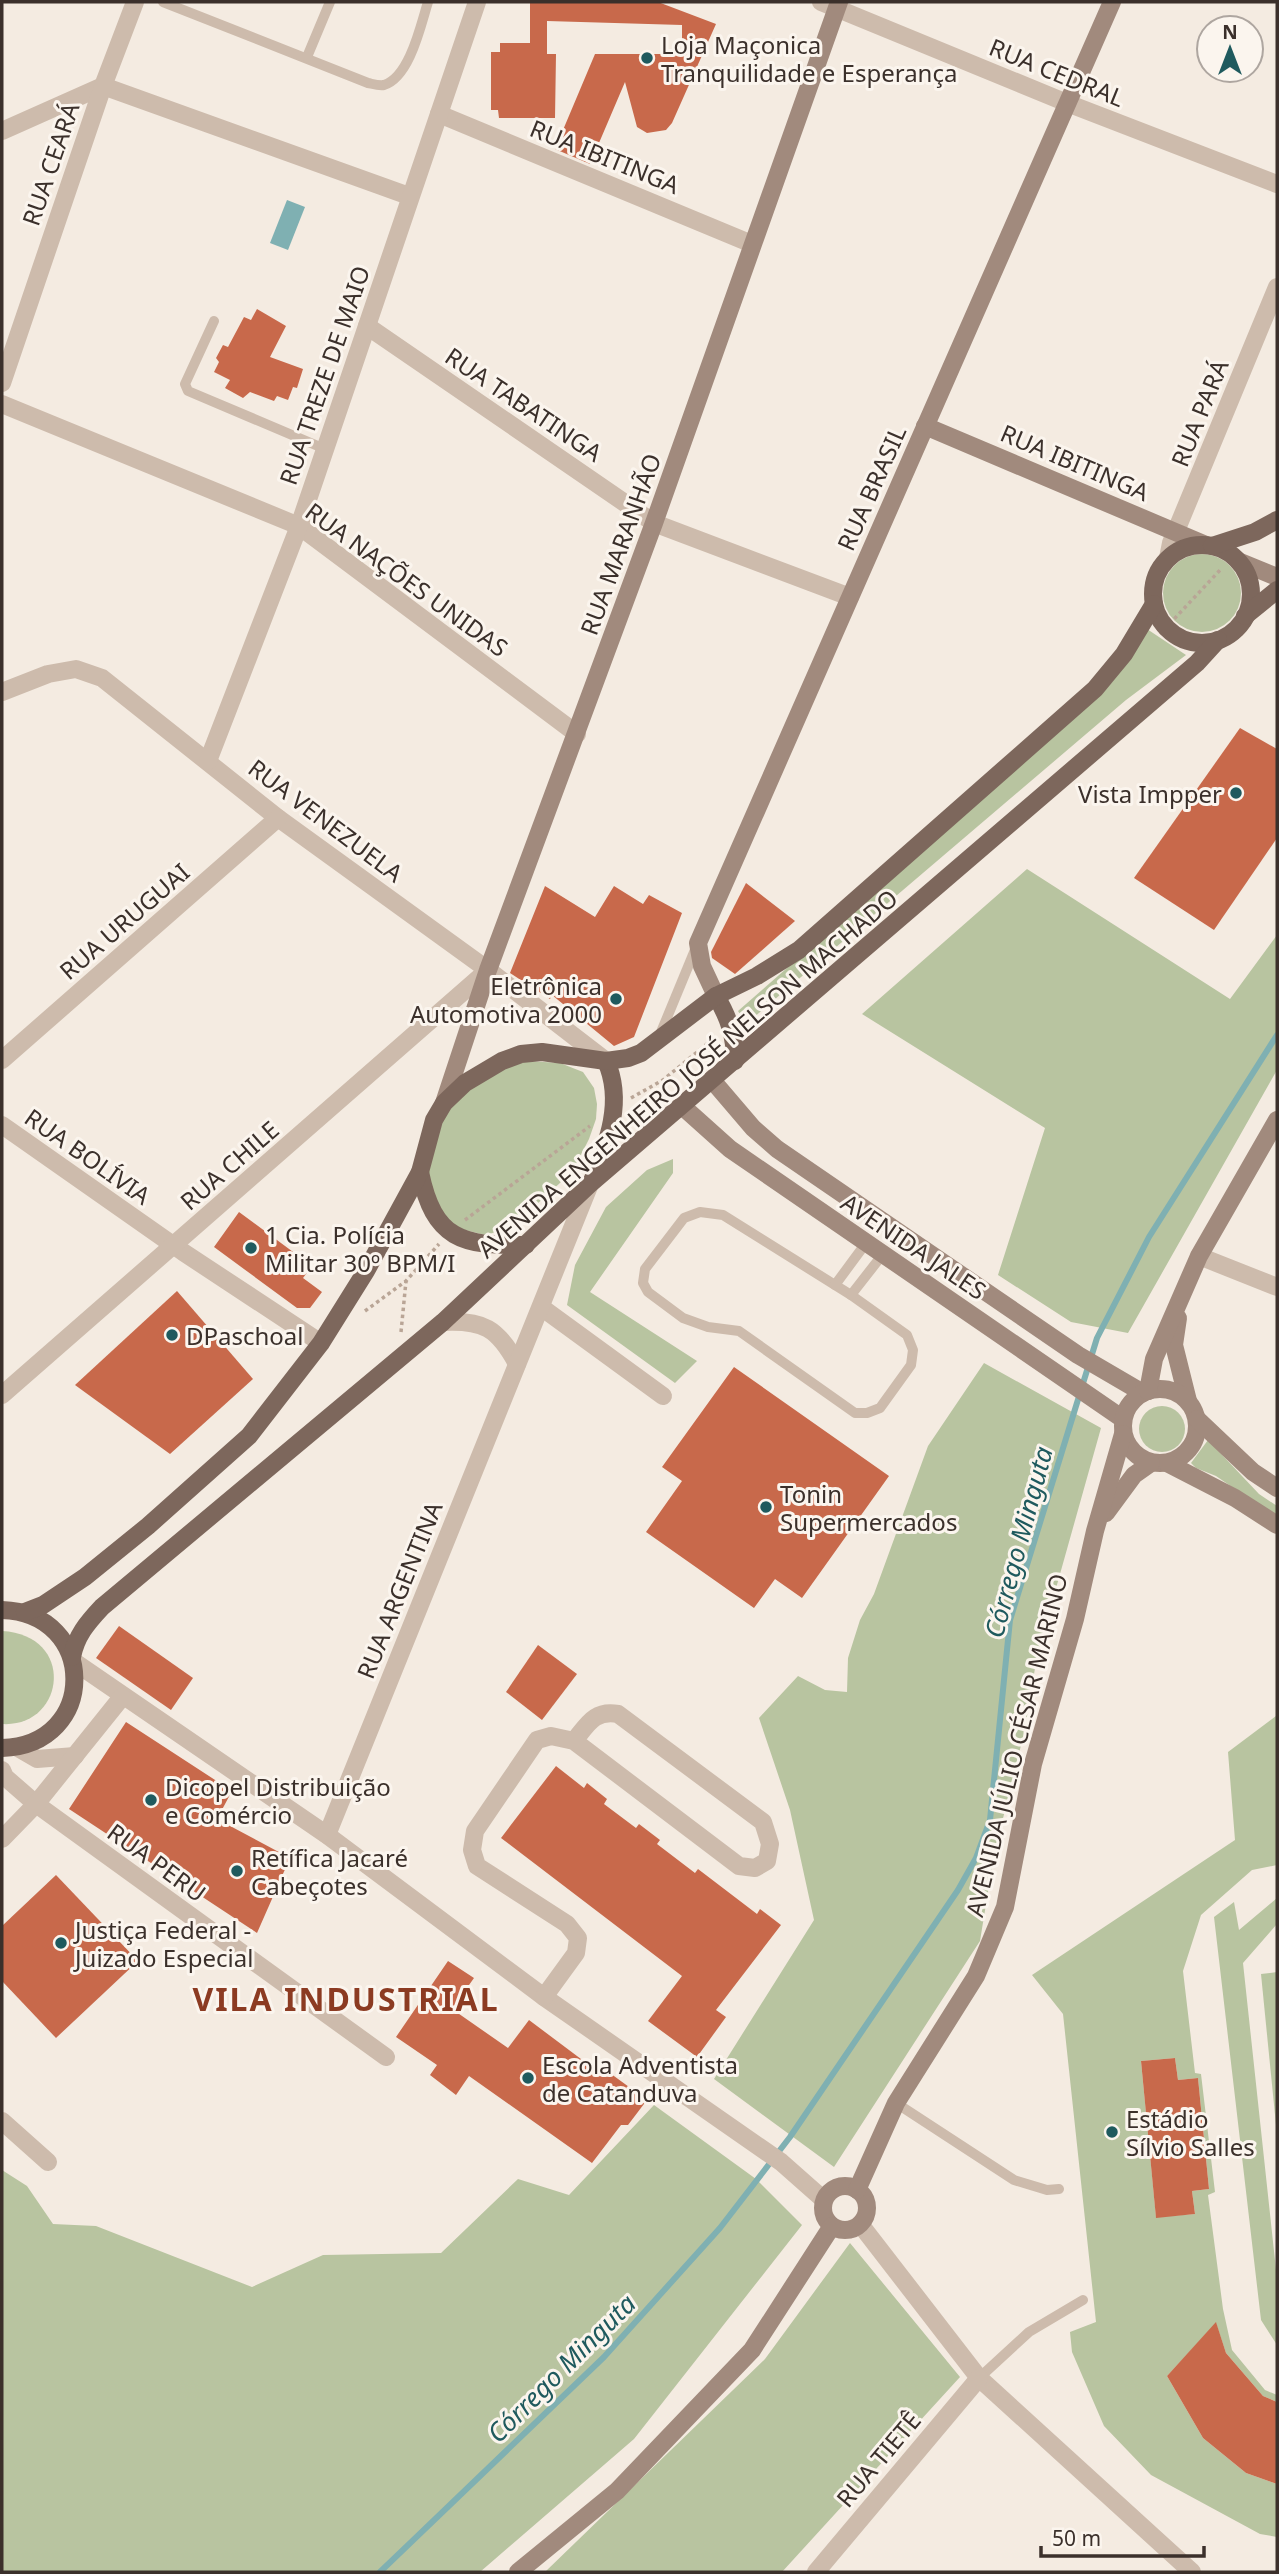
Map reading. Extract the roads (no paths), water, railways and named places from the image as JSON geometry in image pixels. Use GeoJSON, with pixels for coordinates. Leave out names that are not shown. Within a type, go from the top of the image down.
{"type":"FeatureCollection","features":[{"type":"Feature","properties":{"kind":"main road"},"geometry":{"type":"LineString","coordinates":[[1218,640],[1204,643],[1190,641],[1167,628],[1158,617],[1154,604],[1155,579],[1160,568],[1179,550],[1192,546],[1209,546],[1255,532],[1277,520]]}},
{"type":"Feature","properties":{"kind":"main road"},"geometry":{"type":"LineString","coordinates":[[1209,546],[1236,559],[1247,573],[1251,588],[1250,603],[1245,616]]}},
{"type":"Feature","properties":{"kind":"main road"},"geometry":{"type":"LineString","coordinates":[[1245,616],[1277,590]]}},
{"type":"Feature","properties":{"kind":"main road","name":"AVENIDA ENGENHEIRO JOSÉ NELSON MACHADO"},"geometry":{"type":"LineString","coordinates":[[10,1608],[43,1605],[85,1577],[148,1526],[249,1436],[321,1343],[366,1271],[420,1172],[434,1120],[444,1103],[465,1083],[486,1069],[522,1054],[542,1052],[578,1055],[606,1061],[641,1053],[716,996],[757,976],[799,950],[1072,712],[1124,654],[1154,604]]}},
{"type":"Feature","properties":{"kind":"main road","name":"AVENIDA ENGENHEIRO JOSÉ NELSON MACHADO"},"geometry":{"type":"LineString","coordinates":[[72,1659],[75,1641],[102,1607],[443,1322],[590,1184],[1196,663],[1218,640],[1238,627],[1245,616]]}},
{"type":"Feature","properties":{"kind":"main road"},"geometry":{"type":"LineString","coordinates":[[716,996],[731,1024],[735,1041],[735,1061]]}},
{"type":"Feature","properties":{"kind":"main road"},"geometry":{"type":"LineString","coordinates":[[590,1184],[605,1149],[614,1108],[612,1075],[606,1061]]}},
{"type":"Feature","properties":{"kind":"main road"},"geometry":{"type":"LineString","coordinates":[[420,1172],[424,1193],[432,1211],[449,1232],[477,1245],[526,1245]]}},
{"type":"Feature","properties":{"kind":"main road"},"geometry":{"type":"LineString","coordinates":[[10,1608],[52,1627],[65,1643],[72,1659],[74,1694],[60,1723],[48,1735],[34,1743],[10,1748]]}},
{"type":"Feature","properties":{"kind":"street","name":"RUA CEARÁ"},"geometry":{"type":"LineString","coordinates":[[2,383],[103,86],[135,2]]}},
{"type":"Feature","properties":{"kind":"street","name":"RUA TREZE DE MAIO"},"geometry":{"type":"LineString","coordinates":[[208,761],[299,526],[477,2]]}},
{"type":"Feature","properties":{"kind":"street","name":"RUA BRASIL"},"geometry":{"type":"LineString","coordinates":[[698,943],[1112,2]]}},
{"type":"Feature","properties":{"kind":"street","name":"RUA CEDRAL"},"geometry":{"type":"LineString","coordinates":[[832,4],[1067,103],[1277,184]]}},
{"type":"Feature","properties":{"kind":"street","name":"RUA MARANHÃO"},"geometry":{"type":"LineString","coordinates":[[444,1103],[488,970],[654,523],[752,244],[832,4]]}},
{"type":"Feature","properties":{"kind":"street"},"geometry":{"type":"LineString","coordinates":[[2,131],[103,86],[409,196]]}},
{"type":"Feature","properties":{"kind":"street","name":"RUA IBITINGA"},"geometry":{"type":"LineString","coordinates":[[439,114],[752,244]]}},
{"type":"Feature","properties":{"kind":"street","name":"RUA PARÁ"},"geometry":{"type":"LineString","coordinates":[[1168,558],[1277,287]]}},
{"type":"Feature","properties":{"kind":"street","name":"RUA TABATINGA"},"geometry":{"type":"LineString","coordinates":[[367,327],[654,523],[850,597]]}},
{"type":"Feature","properties":{"kind":"street","name":"RUA NAÇÕES UNIDAS"},"geometry":{"type":"LineString","coordinates":[[2,404],[299,526],[577,734]]}},
{"type":"Feature","properties":{"kind":"street","name":"RUA IBITINGA"},"geometry":{"type":"LineString","coordinates":[[925,426],[1209,546]]}},
{"type":"Feature","properties":{"kind":"street"},"geometry":{"type":"LineString","coordinates":[[1236,559],[1277,577]]}},
{"type":"Feature","properties":{"kind":"street","name":"RUA VENEZUELA"},"geometry":{"type":"LineString","coordinates":[[2,692],[48,674],[76,669],[102,678],[278,818],[488,970],[606,1061]]}},
{"type":"Feature","properties":{"kind":"street","name":"RUA URUGUAI"},"geometry":{"type":"LineString","coordinates":[[2,1060],[278,818]]}},
{"type":"Feature","properties":{"kind":"street"},"geometry":{"type":"LineString","coordinates":[[698,943],[702,966],[716,996]]}},
{"type":"Feature","properties":{"kind":"street","name":"RUA CHILE"},"geometry":{"type":"LineString","coordinates":[[2,1395],[488,970]]}},
{"type":"Feature","properties":{"kind":"street","name":"AVENIDA JALES"},"geometry":{"type":"LineString","coordinates":[[712,1080],[745,1120],[777,1149],[1078,1355],[1145,1392]]}},
{"type":"Feature","properties":{"kind":"street","name":"AVENIDA JALES"},"geometry":{"type":"LineString","coordinates":[[682,1106],[730,1149],[1086,1393],[1123,1426]]}},
{"type":"Feature","properties":{"kind":"street"},"geometry":{"type":"LineString","coordinates":[[1145,1392],[1154,1359],[1199,1256],[1277,1120]]}},
{"type":"Feature","properties":{"kind":"street","name":"RUA BOLÍVIA"},"geometry":{"type":"LineString","coordinates":[[2,1125],[174,1246],[321,1343]]}},
{"type":"Feature","properties":{"kind":"street","name":"RUA ARGENTINA"},"geometry":{"type":"LineString","coordinates":[[327,1835],[590,1184]]}},
{"type":"Feature","properties":{"kind":"street"},"geometry":{"type":"LineString","coordinates":[[1199,1256],[1277,1287]]}},
{"type":"Feature","properties":{"kind":"street"},"geometry":{"type":"LineString","coordinates":[[1181,1298],[1174,1345],[1188,1401],[1197,1419],[1253,1472],[1277,1488]]}},
{"type":"Feature","properties":{"kind":"street"},"geometry":{"type":"LineString","coordinates":[[541,1307],[663,1396]]}},
{"type":"Feature","properties":{"kind":"street"},"geometry":{"type":"LineString","coordinates":[[443,1322],[466,1321],[488,1328],[506,1343],[517,1364]]}},
{"type":"Feature","properties":{"kind":"street"},"geometry":{"type":"LineString","coordinates":[[1188,1401],[1173,1391],[1156,1389],[1145,1392],[1127,1409],[1123,1426],[1133,1452],[1235,1498],[1277,1525]]}},
{"type":"Feature","properties":{"kind":"street"},"geometry":{"type":"LineString","coordinates":[[1159,1463],[1188,1452],[1198,1431],[1197,1419]]}},
{"type":"Feature","properties":{"kind":"street","name":"AVENIDA JÚLIO CÉSAR MARINO"},"geometry":{"type":"LineString","coordinates":[[857,2190],[895,2102],[976,1976],[1004,1907],[1034,1764],[1075,1619],[1123,1426]]}},
{"type":"Feature","properties":{"kind":"street","name":"AVENIDA JÚLIO CÉSAR MARINO"},"geometry":{"type":"LineString","coordinates":[[1095,1531],[1134,1475],[1159,1463]]}},
{"type":"Feature","properties":{"kind":"street"},"geometry":{"type":"LineString","coordinates":[[72,1659],[327,1835],[544,1997],[781,2162],[824,2200]]}},
{"type":"Feature","properties":{"kind":"street"},"geometry":{"type":"LineString","coordinates":[[2,1839],[36,1804],[122,1696]]}},
{"type":"Feature","properties":{"kind":"street"},"geometry":{"type":"LineString","coordinates":[[544,1997],[576,1953],[578,1938],[567,1924],[477,1866],[471,1850],[475,1831],[537,1740],[551,1736],[574,1741],[739,1866],[755,1868],[767,1861],[770,1844],[763,1822],[618,1714],[604,1712],[596,1716],[574,1741]]}},
{"type":"Feature","properties":{"kind":"street"},"geometry":{"type":"LineString","coordinates":[[10,1748],[37,1759],[75,1756]]}},
{"type":"Feature","properties":{"kind":"street","name":"RUA PERU"},"geometry":{"type":"LineString","coordinates":[[2,1770],[5,1777],[36,1804],[386,2057]]}},
{"type":"Feature","properties":{"kind":"street"},"geometry":{"type":"LineString","coordinates":[[2,2120],[48,2162]]}},
{"type":"Feature","properties":{"kind":"street"},"geometry":{"type":"LineString","coordinates":[[848,2186],[857,2190],[864,2197],[867,2206],[866,2216],[860,2224],[842,2230],[825,2220],[822,2210],[824,2200],[830,2192],[838,2187],[848,2186]]}},
{"type":"Feature","properties":{"kind":"street"},"geometry":{"type":"LineString","coordinates":[[860,2224],[979,2378],[1192,2572]]}},
{"type":"Feature","properties":{"kind":"street"},"geometry":{"type":"LineString","coordinates":[[518,2572],[617,2491],[752,2350],[832,2226]]}},
{"type":"Feature","properties":{"kind":"street","name":"RUA TIETÊ"},"geometry":{"type":"LineString","coordinates":[[816,2572],[979,2378]]}},
{"type":"Feature","properties":{"kind":"lane"},"geometry":{"type":"LineString","coordinates":[[163,2],[368,83],[382,86],[393,80],[408,61],[428,2]]}},
{"type":"Feature","properties":{"kind":"lane"},"geometry":{"type":"LineString","coordinates":[[307,57],[330,2]]}},
{"type":"Feature","properties":{"kind":"lane"},"geometry":{"type":"LineString","coordinates":[[214,321],[185,384],[187,391],[326,449]]}},
{"type":"Feature","properties":{"kind":"lane"},"geometry":{"type":"LineString","coordinates":[[657,1041],[698,943]]}},
{"type":"Feature","properties":{"kind":"lane"},"geometry":{"type":"LineString","coordinates":[[700,1212],[723,1215],[851,1295],[907,1335],[913,1350],[912,1365],[880,1408],[867,1413],[855,1413],[739,1331],[708,1328],[683,1318],[648,1292],[643,1283],[645,1269],[684,1218],[700,1212]]}},
{"type":"Feature","properties":{"kind":"lane"},"geometry":{"type":"LineString","coordinates":[[835,1286],[866,1243]]}},
{"type":"Feature","properties":{"kind":"lane"},"geometry":{"type":"LineString","coordinates":[[851,1295],[883,1254]]}},
{"type":"Feature","properties":{"kind":"lane"},"geometry":{"type":"LineString","coordinates":[[895,2102],[1014,2180],[1047,2190],[1059,2189]]}},
{"type":"Feature","properties":{"kind":"lane"},"geometry":{"type":"LineString","coordinates":[[979,2378],[1029,2332],[1083,2300]]}},
{"type":"Feature","properties":{"kind":"water"},"geometry":{"type":"Polygon","coordinates":[[[287,200],[305,207],[288,250],[270,243],[287,200]]]}},
{"type":"Feature","properties":{"kind":"waterway","name":"Córrego Minguta"},"geometry":{"type":"LineString","coordinates":[[380,2572],[604,2357],[720,2228],[790,2137],[958,1890],[976,1858],[990,1820],[1010,1620],[1097,1338],[1149,1237],[1277,1035]]}},
{"type":"Feature","properties":{"kind":"place","name":"Loja Maçonica Tranquilidade e Esperança"},"geometry":{"type":"Point","coordinates":[647,58]}},
{"type":"Feature","properties":{"kind":"place","name":"Vista Impper"},"geometry":{"type":"Point","coordinates":[1236,793]}},
{"type":"Feature","properties":{"kind":"place","name":"Eletrônica Automotiva 2000"},"geometry":{"type":"Point","coordinates":[616,999]}},
{"type":"Feature","properties":{"kind":"place","name":"1 Cia. Polícia Militar 30º BPM/I"},"geometry":{"type":"Point","coordinates":[251,1248]}},
{"type":"Feature","properties":{"kind":"place","name":"DPaschoal"},"geometry":{"type":"Point","coordinates":[172,1335]}},
{"type":"Feature","properties":{"kind":"place","name":"Tonin Supermercados"},"geometry":{"type":"Point","coordinates":[766,1507]}},
{"type":"Feature","properties":{"kind":"place","name":"Dicopel Distribuição e Comércio"},"geometry":{"type":"Point","coordinates":[151,1800]}},
{"type":"Feature","properties":{"kind":"place","name":"Retífica Jacaré Cabeçotes"},"geometry":{"type":"Point","coordinates":[237,1871]}},
{"type":"Feature","properties":{"kind":"place","name":"Justiça Federal - Juizado Especial"},"geometry":{"type":"Point","coordinates":[61,1943]}},
{"type":"Feature","properties":{"kind":"place","name":"Escola Adventista de Catanduva"},"geometry":{"type":"Point","coordinates":[528,2078]}},
{"type":"Feature","properties":{"kind":"place","name":"Estádio Sílvio Salles"},"geometry":{"type":"Point","coordinates":[1112,2132]}},
{"type":"Feature","properties":{"kind":"district","name":"VILA INDUSTRIAL"},"geometry":{"type":"Point","coordinates":[346,1998]}}]}
